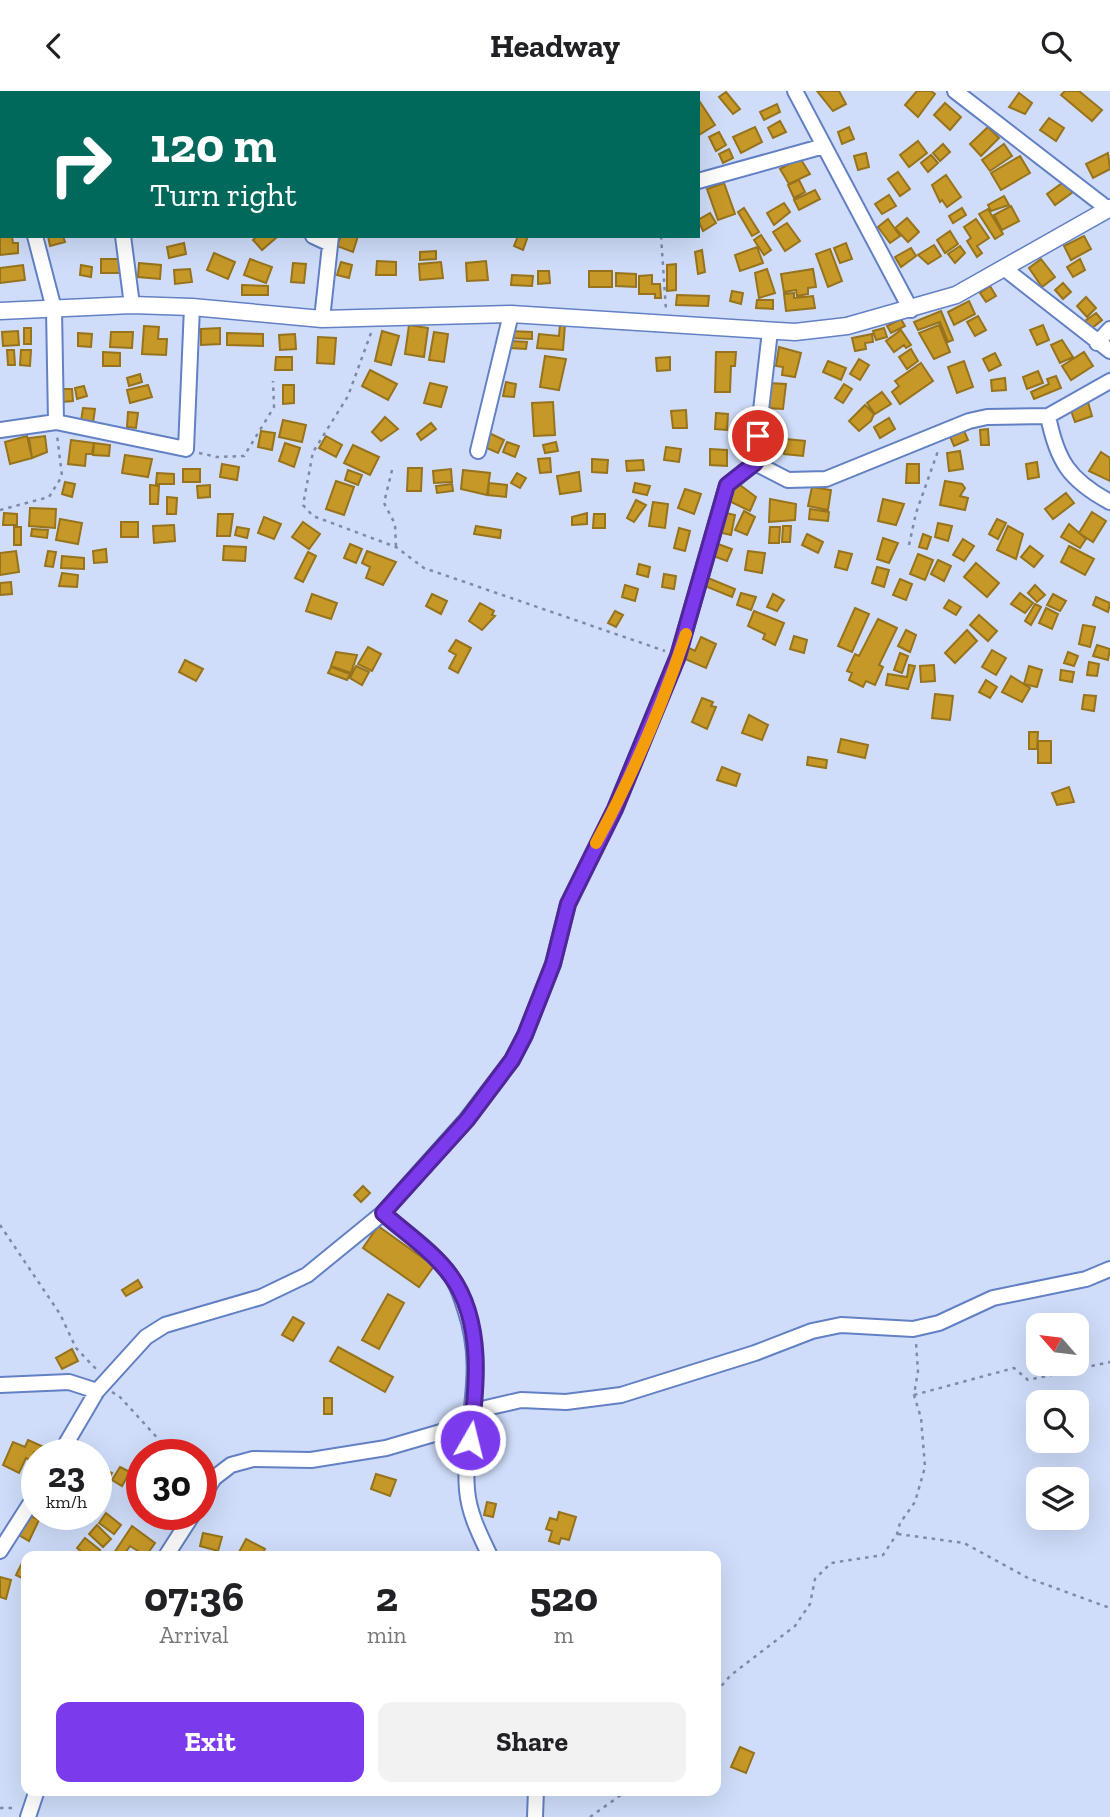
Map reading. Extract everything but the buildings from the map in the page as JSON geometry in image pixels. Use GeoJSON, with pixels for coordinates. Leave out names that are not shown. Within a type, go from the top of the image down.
{"type":"FeatureCollection","features":[{"type":"Feature","properties":{"kind":"street"},"geometry":{"type":"LineString","coordinates":[[795,91],[911,310]]}},
{"type":"Feature","properties":{"kind":"street"},"geometry":{"type":"LineString","coordinates":[[0,311],[132,305],[192,307],[322,319],[511,314],[795,332],[847,326],[911,310],[956,295],[1109,209],[955,91]]}},
{"type":"Feature","properties":{"kind":"street"},"geometry":{"type":"LineString","coordinates":[[700,180],[824,146]]}},
{"type":"Feature","properties":{"kind":"street"},"geometry":{"type":"LineString","coordinates":[[36,238],[54,309],[56,422]]}},
{"type":"Feature","properties":{"kind":"street"},"geometry":{"type":"LineString","coordinates":[[123,238],[132,305]]}},
{"type":"Feature","properties":{"kind":"street"},"geometry":{"type":"LineString","coordinates":[[322,319],[330,239]]}},
{"type":"Feature","properties":{"kind":"street"},"geometry":{"type":"LineString","coordinates":[[1005,269],[1110,351]]}},
{"type":"Feature","properties":{"kind":"street"},"geometry":{"type":"LineString","coordinates":[[0,430],[56,422],[186,449],[192,307]]}},
{"type":"Feature","properties":{"kind":"street"},"geometry":{"type":"LineString","coordinates":[[478,451],[511,314]]}},
{"type":"Feature","properties":{"kind":"street"},"geometry":{"type":"LineString","coordinates":[[1097,343],[1110,329]]}},
{"type":"Feature","properties":{"kind":"street"},"geometry":{"type":"LineString","coordinates":[[69,1439],[102,1386],[131,1351],[165,1325],[230,1309],[285,1287],[307,1275],[383,1213],[467,1120],[512,1060],[525,1035],[553,964],[568,904],[615,809],[678,656],[727,485],[755,463],[770,331]]}},
{"type":"Feature","properties":{"kind":"street"},"geometry":{"type":"LineString","coordinates":[[755,463],[788,480],[826,479],[987,417],[1048,416],[1110,381]]}},
{"type":"Feature","properties":{"kind":"street"},"geometry":{"type":"LineString","coordinates":[[1048,416],[1053,442],[1068,472],[1082,485],[1110,502]]}},
{"type":"Feature","properties":{"kind":"street"},"geometry":{"type":"LineString","coordinates":[[383,1213],[441,1264],[458,1289],[476,1356],[473,1418],[466,1462],[467,1493],[474,1523],[488,1551]]}},
{"type":"Feature","properties":{"kind":"street"},"geometry":{"type":"LineString","coordinates":[[217,1476],[231,1465],[253,1459],[311,1460],[386,1448],[444,1432],[473,1418],[486,1408],[521,1400],[566,1402],[621,1395],[755,1353],[824,1328],[841,1325],[913,1329],[939,1323],[993,1298],[1086,1279],[1110,1269]]}},
{"type":"Feature","properties":{"kind":"street"},"geometry":{"type":"LineString","coordinates":[[0,1385],[69,1382],[102,1386]]}},
{"type":"Feature","properties":{"kind":"street"},"geometry":{"type":"LineString","coordinates":[[0,1551],[21,1518]]}},
{"type":"Feature","properties":{"kind":"street"},"geometry":{"type":"LineString","coordinates":[[169,1551],[183,1530]]}},
{"type":"Feature","properties":{"kind":"street"},"geometry":{"type":"LineString","coordinates":[[28,1817],[35,1796]]}},
{"type":"Feature","properties":{"kind":"street"},"geometry":{"type":"LineString","coordinates":[[535,1817],[536,1796]]}},
{"type":"Feature","properties":{"kind":"path"},"geometry":{"type":"LineString","coordinates":[[661,238],[667,322]]}},
{"type":"Feature","properties":{"kind":"path"},"geometry":{"type":"LineString","coordinates":[[376,318],[348,396],[313,452],[303,505],[313,516],[396,547],[431,571],[678,656]]}},
{"type":"Feature","properties":{"kind":"path"},"geometry":{"type":"LineString","coordinates":[[186,449],[217,457],[244,456],[274,407],[273,381]]}},
{"type":"Feature","properties":{"kind":"path"},"geometry":{"type":"LineString","coordinates":[[0,510],[49,497],[62,476],[56,422]]}},
{"type":"Feature","properties":{"kind":"path"},"geometry":{"type":"LineString","coordinates":[[909,545],[916,513],[946,432]]}},
{"type":"Feature","properties":{"kind":"path"},"geometry":{"type":"LineString","coordinates":[[392,470],[384,503],[395,524],[396,547]]}},
{"type":"Feature","properties":{"kind":"path"},"geometry":{"type":"LineString","coordinates":[[0,1225],[60,1314],[76,1348],[102,1386],[120,1397],[158,1439]]}},
{"type":"Feature","properties":{"kind":"path"},"geometry":{"type":"LineString","coordinates":[[721,1686],[731,1675],[795,1626],[810,1604],[815,1579],[831,1563],[883,1555],[915,1502],[925,1467],[921,1418],[914,1395],[918,1371],[913,1329]]}},
{"type":"Feature","properties":{"kind":"path"},"geometry":{"type":"LineString","coordinates":[[914,1395],[1014,1368],[1028,1380],[1110,1362]]}},
{"type":"Feature","properties":{"kind":"path"},"geometry":{"type":"LineString","coordinates":[[897,1534],[964,1543],[1028,1578],[1110,1608]]}},
{"type":"Feature","properties":{"kind":"path"},"geometry":{"type":"LineString","coordinates":[[590,1817],[620,1796]]}},
{"type":"Feature","properties":{"kind":"slow traffic"},"geometry":{"type":"LineString","coordinates":[[596,843],[615,809],[648,733],[686,634]]}},
{"type":"Feature","properties":{"kind":"route"},"geometry":{"type":"LineString","coordinates":[[470,1440],[476,1393],[476,1356],[468,1317],[458,1289],[441,1264],[383,1213],[467,1120],[512,1060],[525,1035],[553,964],[568,904],[582,870],[615,809],[678,656],[727,485],[736,475],[755,463],[758,436]]}}]}
